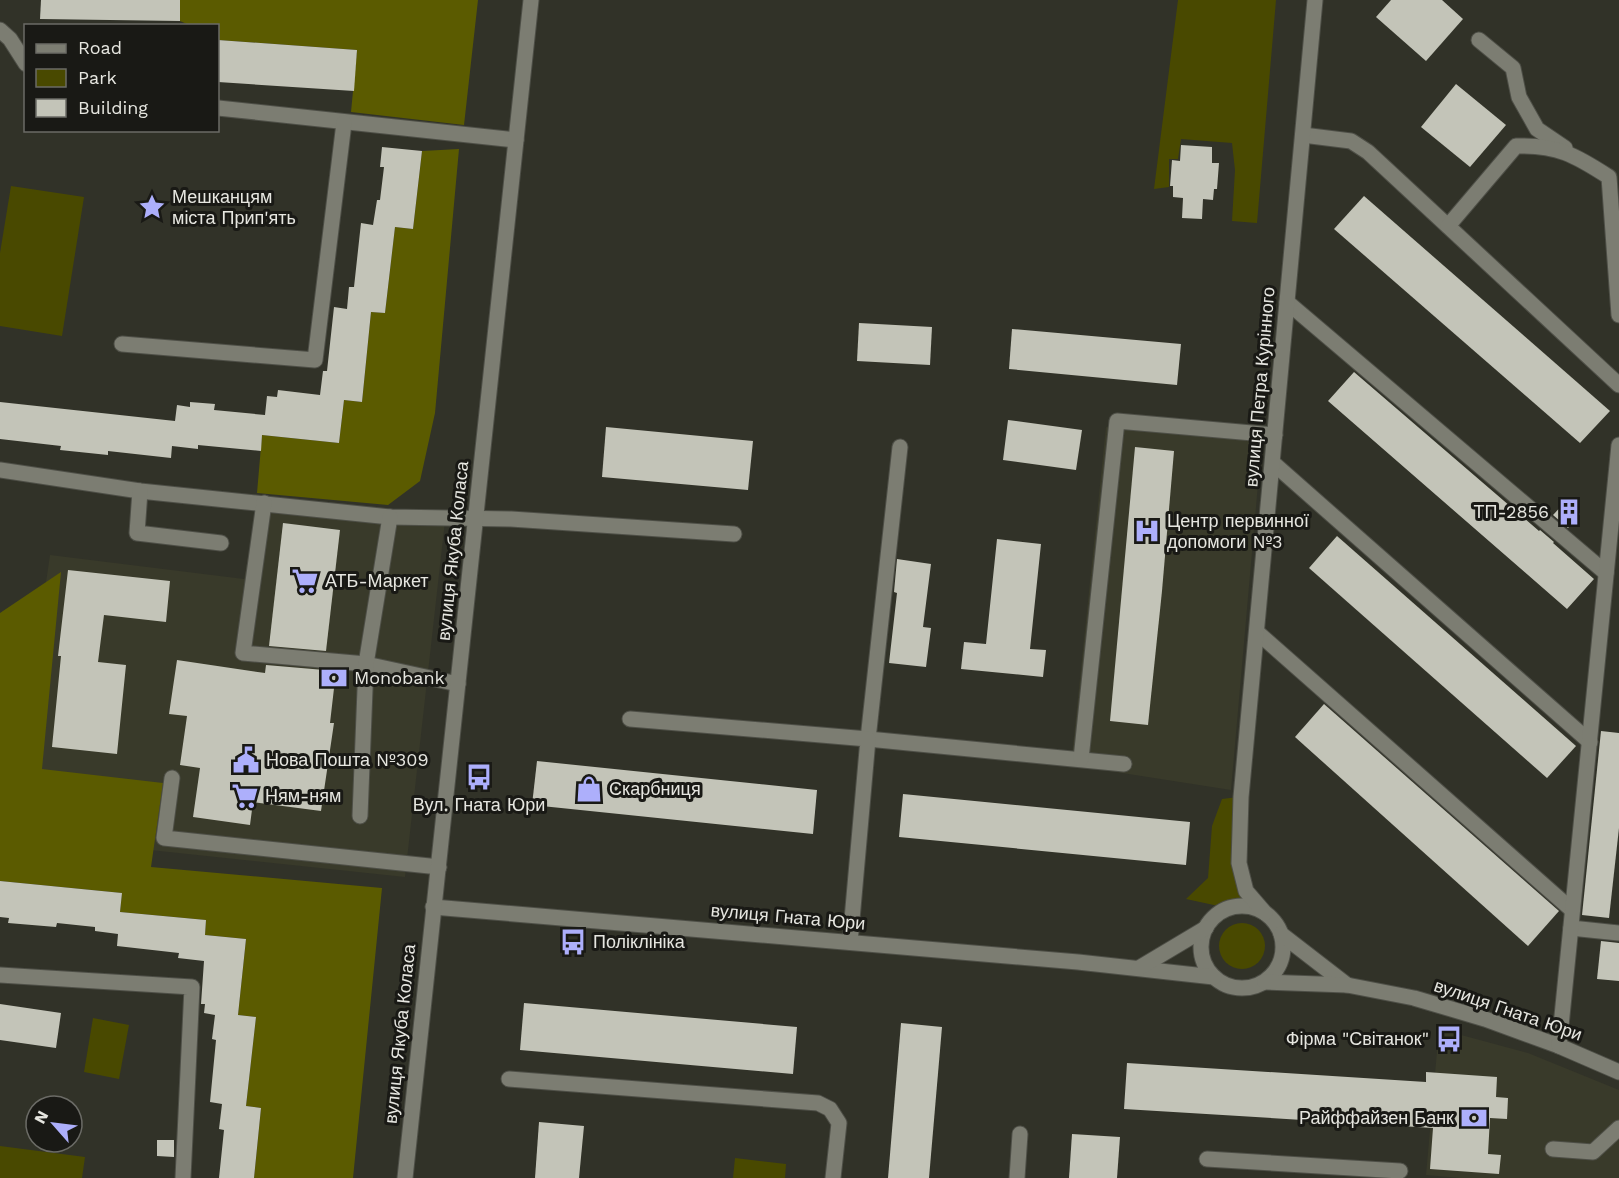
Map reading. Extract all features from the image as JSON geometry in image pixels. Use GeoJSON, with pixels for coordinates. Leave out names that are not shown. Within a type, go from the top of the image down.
{"type":"FeatureCollection","features":[{"type":"Feature","properties":{"kind":"street","name":"вулиця Якуба Коласа"},"geometry":{"type":"LineString","coordinates":[[405,1178],[531,0]]}},
{"type":"Feature","properties":{"kind":"street","name":"вулиця Петра Курінного"},"geometry":{"type":"LineString","coordinates":[[1265,913],[1246,891],[1239,863],[1241,797],[1316,0]]}},
{"type":"Feature","properties":{"kind":"street"},"geometry":{"type":"LineString","coordinates":[[0,30],[10,39],[24,61]]}},
{"type":"Feature","properties":{"kind":"street"},"geometry":{"type":"LineString","coordinates":[[1479,40],[1513,68],[1519,98],[1537,129],[1609,177],[1619,315]]}},
{"type":"Feature","properties":{"kind":"street"},"geometry":{"type":"LineString","coordinates":[[219,108],[516,140]]}},
{"type":"Feature","properties":{"kind":"street"},"geometry":{"type":"LineString","coordinates":[[122,344],[315,360],[344,123]]}},
{"type":"Feature","properties":{"kind":"street"},"geometry":{"type":"LineString","coordinates":[[1303,135],[1351,141],[1368,152],[1619,385]]}},
{"type":"Feature","properties":{"kind":"street"},"geometry":{"type":"LineString","coordinates":[[1448,226],[1516,146],[1541,146],[1577,157]]}},
{"type":"Feature","properties":{"kind":"street"},"geometry":{"type":"LineString","coordinates":[[1287,302],[1606,573]]}},
{"type":"Feature","properties":{"kind":"street"},"geometry":{"type":"LineString","coordinates":[[1081,759],[1117,421],[1275,435]]}},
{"type":"Feature","properties":{"kind":"street"},"geometry":{"type":"LineString","coordinates":[[1559,1046],[1619,445]]}},
{"type":"Feature","properties":{"kind":"street"},"geometry":{"type":"LineString","coordinates":[[850,942],[868,739],[900,447]]}},
{"type":"Feature","properties":{"kind":"street"},"geometry":{"type":"LineString","coordinates":[[1273,463],[1590,742]]}},
{"type":"Feature","properties":{"kind":"street"},"geometry":{"type":"LineString","coordinates":[[0,470],[140,491],[390,517],[476,517],[734,534]]}},
{"type":"Feature","properties":{"kind":"street"},"geometry":{"type":"LineString","coordinates":[[140,491],[137,533],[221,543]]}},
{"type":"Feature","properties":{"kind":"street"},"geometry":{"type":"LineString","coordinates":[[264,503],[243,652],[366,664],[458,684]]}},
{"type":"Feature","properties":{"kind":"street"},"geometry":{"type":"LineString","coordinates":[[360,816],[366,664],[390,517]]}},
{"type":"Feature","properties":{"kind":"street"},"geometry":{"type":"LineString","coordinates":[[1257,632],[1572,910]]}},
{"type":"Feature","properties":{"kind":"street"},"geometry":{"type":"LineString","coordinates":[[630,719],[1124,764]]}},
{"type":"Feature","properties":{"kind":"street"},"geometry":{"type":"LineString","coordinates":[[172,778],[164,838],[439,867]]}},
{"type":"Feature","properties":{"kind":"street"},"geometry":{"type":"LineString","coordinates":[[1139,968],[1206,928],[1215,917],[1226,910],[1239,906],[1265,913],[1274,922],[1281,934],[1283,947],[1281,960],[1264,982],[1252,987],[1239,988],[1226,985],[1214,978],[1206,967],[1202,954],[1202,940],[1206,928]]}},
{"type":"Feature","properties":{"kind":"street","name":"вулиця Гната Юри"},"geometry":{"type":"LineString","coordinates":[[433,907],[1139,968],[1214,978]]}},
{"type":"Feature","properties":{"kind":"street"},"geometry":{"type":"LineString","coordinates":[[1571,928],[1619,933]]}},
{"type":"Feature","properties":{"kind":"street","name":"вулиця Гната Юри"},"geometry":{"type":"LineString","coordinates":[[1281,934],[1347,985]]}},
{"type":"Feature","properties":{"kind":"street"},"geometry":{"type":"LineString","coordinates":[[0,975],[192,987],[183,1178]]}},
{"type":"Feature","properties":{"kind":"street","name":"вулиця Гната Юри"},"geometry":{"type":"LineString","coordinates":[[1264,982],[1347,985],[1414,998],[1450,1008],[1559,1046],[1619,1072]]}},
{"type":"Feature","properties":{"kind":"street"},"geometry":{"type":"LineString","coordinates":[[509,1079],[818,1103],[830,1109],[839,1123],[833,1178]]}},
{"type":"Feature","properties":{"kind":"street"},"geometry":{"type":"LineString","coordinates":[[1553,1149],[1593,1152],[1619,1128]]}},
{"type":"Feature","properties":{"kind":"street"},"geometry":{"type":"LineString","coordinates":[[1017,1178],[1020,1134]]}},
{"type":"Feature","properties":{"kind":"street"},"geometry":{"type":"LineString","coordinates":[[1207,1159],[1310,1172],[1401,1171]]}},
{"type":"Feature","properties":{"kind":"shaded area"},"geometry":{"type":"Polygon","coordinates":[[[180,0],[478,0],[464,125],[351,112],[357,50],[219,40],[219,24],[187,24],[180,21],[180,0]]]}},
{"type":"Feature","properties":{"kind":"shaded area"},"geometry":{"type":"Polygon","coordinates":[[[459,149],[435,413],[420,481],[388,505],[257,493],[262,435],[339,443],[344,400],[362,402],[371,312],[385,313],[395,227],[413,229],[422,151],[459,149]]]}},
{"type":"Feature","properties":{"kind":"shaded area"},"geometry":{"type":"Polygon","coordinates":[[[1106,427],[1262,439],[1231,790],[1071,765],[1106,427]]]}},
{"type":"Feature","properties":{"kind":"shaded area"},"geometry":{"type":"Polygon","coordinates":[[[259,498],[383,511],[446,512],[405,877],[9,835],[50,555],[244,579],[259,498]]]}},
{"type":"Feature","properties":{"kind":"shaded area"},"geometry":{"type":"Polygon","coordinates":[[[61,572],[42,769],[163,783],[151,867],[382,888],[353,1178],[254,1178],[261,1108],[246,1106],[256,1017],[238,1015],[246,939],[205,935],[206,920],[120,912],[122,893],[0,881],[0,613],[61,572]]]}},
{"type":"Feature","properties":{"kind":"shaded area"},"geometry":{"type":"Polygon","coordinates":[[[1439,1029],[1528,1053],[1619,1090],[1619,1178],[1460,1178],[1426,1175],[1439,1029]]]}},
{"type":"Feature","properties":{"kind":"green space"},"geometry":{"type":"Polygon","coordinates":[[[1178,0],[1276,0],[1257,223],[1232,221],[1235,170],[1232,143],[1181,139],[1178,159],[1169,159],[1169,187],[1154,189],[1178,0]]]}},
{"type":"Feature","properties":{"kind":"green space"},"geometry":{"type":"Polygon","coordinates":[[[11,186],[84,197],[62,336],[0,326],[0,253],[11,186]]]}},
{"type":"Feature","properties":{"kind":"green space"},"geometry":{"type":"Polygon","coordinates":[[[1238,797],[1251,904],[1223,907],[1186,899],[1208,878],[1212,826],[1222,799],[1238,797]]]}},
{"type":"Feature","properties":{"kind":"green space"},"geometry":{"type":"Polygon","coordinates":[[[1242,923],[1258,930],[1265,946],[1258,962],[1242,969],[1226,962],[1219,946],[1226,930],[1242,923]]]}},
{"type":"Feature","properties":{"kind":"green space"},"geometry":{"type":"Polygon","coordinates":[[[93,1018],[129,1025],[119,1079],[84,1072],[93,1018]]]}},
{"type":"Feature","properties":{"kind":"green space"},"geometry":{"type":"Polygon","coordinates":[[[0,1146],[24,1149],[24,1154],[62,1154],[85,1157],[82,1178],[0,1178],[0,1146]]]}},
{"type":"Feature","properties":{"kind":"green space"},"geometry":{"type":"Polygon","coordinates":[[[735,1158],[786,1164],[785,1178],[733,1178],[735,1158]]]}},
{"type":"Feature","properties":{"kind":"building"},"geometry":{"type":"Polygon","coordinates":[[[41,0],[180,0],[180,21],[40,19],[41,0]]]}},
{"type":"Feature","properties":{"kind":"building"},"geometry":{"type":"Polygon","coordinates":[[[1391,0],[1442,0],[1463,19],[1426,61],[1376,17],[1391,0]]]}},
{"type":"Feature","properties":{"kind":"building"},"geometry":{"type":"Polygon","coordinates":[[[219,40],[357,50],[354,91],[219,82],[219,40]]]}},
{"type":"Feature","properties":{"kind":"building"},"geometry":{"type":"Polygon","coordinates":[[[1456,84],[1506,125],[1470,167],[1421,127],[1456,84]]]}},
{"type":"Feature","properties":{"kind":"building"},"geometry":{"type":"Polygon","coordinates":[[[1181,145],[1212,147],[1212,163],[1219,163],[1217,189],[1214,189],[1213,200],[1203,199],[1202,219],[1182,218],[1183,198],[1173,197],[1173,186],[1170,186],[1172,160],[1180,161],[1181,145]]]}},
{"type":"Feature","properties":{"kind":"building"},"geometry":{"type":"Polygon","coordinates":[[[382,147],[422,151],[413,229],[395,227],[385,313],[371,312],[362,402],[344,400],[339,443],[262,435],[261,451],[198,445],[198,449],[172,446],[171,458],[108,451],[108,455],[60,450],[61,446],[0,439],[0,402],[175,421],[177,405],[190,407],[190,402],[215,404],[214,410],[265,415],[267,396],[277,397],[278,390],[320,395],[323,371],[327,371],[334,307],[347,309],[349,287],[354,287],[361,223],[373,225],[377,200],[380,200],[384,167],[380,167],[382,147]]]}},
{"type":"Feature","properties":{"kind":"building"},"geometry":{"type":"Polygon","coordinates":[[[1364,196],[1610,411],[1580,443],[1334,229],[1364,196]]]}},
{"type":"Feature","properties":{"kind":"building"},"geometry":{"type":"Polygon","coordinates":[[[859,323],[932,327],[930,365],[857,361],[859,323]]]}},
{"type":"Feature","properties":{"kind":"building"},"geometry":{"type":"Polygon","coordinates":[[[1012,329],[1181,344],[1177,385],[1009,369],[1012,329]]]}},
{"type":"Feature","properties":{"kind":"building"},"geometry":{"type":"Polygon","coordinates":[[[1354,372],[1554,542],[1594,579],[1567,609],[1328,401],[1354,372]]]}},
{"type":"Feature","properties":{"kind":"building"},"geometry":{"type":"Polygon","coordinates":[[[1008,420],[1082,430],[1076,470],[1003,460],[1008,420]]]}},
{"type":"Feature","properties":{"kind":"building"},"geometry":{"type":"Polygon","coordinates":[[[606,427],[753,441],[748,490],[602,477],[606,427]]]}},
{"type":"Feature","properties":{"kind":"building","name":"Центр первинної допомоги №3"},"geometry":{"type":"Polygon","coordinates":[[[1135,447],[1174,451],[1148,725],[1110,721],[1135,447]]]}},
{"type":"Feature","properties":{"kind":"building","name":"ТП-2856"},"geometry":{"type":"Polygon","coordinates":[[[1566,501],[1580,514],[1568,528],[1553,515],[1566,501]]]}},
{"type":"Feature","properties":{"kind":"building","name":"АТБ-Маркет"},"geometry":{"type":"Polygon","coordinates":[[[283,523],[340,530],[326,651],[269,646],[283,523]]]}},
{"type":"Feature","properties":{"kind":"building"},"geometry":{"type":"Polygon","coordinates":[[[1337,536],[1576,746],[1547,778],[1309,568],[1337,536]]]}},
{"type":"Feature","properties":{"kind":"building"},"geometry":{"type":"Polygon","coordinates":[[[997,539],[1041,544],[1030,649],[1046,650],[1043,677],[961,669],[964,642],[986,644],[997,539]]]}},
{"type":"Feature","properties":{"kind":"building"},"geometry":{"type":"Polygon","coordinates":[[[897,559],[931,564],[923,627],[931,628],[926,667],[889,663],[897,593],[894,592],[897,559]]]}},
{"type":"Feature","properties":{"kind":"building"},"geometry":{"type":"Polygon","coordinates":[[[68,570],[170,581],[166,622],[104,615],[98,662],[126,665],[117,754],[52,747],[61,656],[58,656],[68,570]]]}},
{"type":"Feature","properties":{"kind":"building"},"geometry":{"type":"Polygon","coordinates":[[[177,660],[265,673],[266,665],[336,671],[330,723],[334,723],[321,811],[253,802],[250,825],[193,817],[200,768],[180,765],[187,716],[169,714],[177,660]]]}},
{"type":"Feature","properties":{"kind":"building"},"geometry":{"type":"Polygon","coordinates":[[[1324,704],[1559,911],[1528,946],[1295,737],[1324,704]]]}},
{"type":"Feature","properties":{"kind":"building"},"geometry":{"type":"Polygon","coordinates":[[[1601,731],[1619,733],[1619,828],[1609,918],[1582,915],[1601,731]]]}},
{"type":"Feature","properties":{"kind":"building"},"geometry":{"type":"Polygon","coordinates":[[[537,761],[817,790],[813,834],[532,805],[537,761]]]}},
{"type":"Feature","properties":{"kind":"building"},"geometry":{"type":"Polygon","coordinates":[[[903,794],[1190,822],[1186,865],[899,837],[903,794]]]}},
{"type":"Feature","properties":{"kind":"building"},"geometry":{"type":"Polygon","coordinates":[[[0,881],[122,893],[120,912],[206,920],[205,935],[246,939],[238,1015],[256,1017],[246,1106],[261,1108],[254,1178],[219,1178],[224,1130],[219,1129],[222,1104],[210,1102],[216,1040],[212,1039],[215,1015],[204,1013],[205,1004],[201,1004],[204,961],[178,958],[179,953],[117,946],[118,934],[95,931],[95,927],[57,923],[56,927],[8,923],[9,918],[0,917],[0,881]]]}},
{"type":"Feature","properties":{"kind":"building"},"geometry":{"type":"Polygon","coordinates":[[[1601,941],[1619,943],[1619,981],[1597,979],[1601,941]]]}},
{"type":"Feature","properties":{"kind":"building"},"geometry":{"type":"Polygon","coordinates":[[[524,1003],[797,1027],[793,1074],[520,1050],[524,1003]]]}},
{"type":"Feature","properties":{"kind":"building"},"geometry":{"type":"Polygon","coordinates":[[[0,1004],[61,1013],[56,1048],[0,1040],[0,1004]]]}},
{"type":"Feature","properties":{"kind":"building"},"geometry":{"type":"Polygon","coordinates":[[[901,1023],[942,1027],[929,1178],[888,1178],[901,1023]]]}},
{"type":"Feature","properties":{"kind":"building"},"geometry":{"type":"Polygon","coordinates":[[[1127,1063],[1426,1082],[1426,1072],[1497,1077],[1496,1097],[1508,1098],[1507,1119],[1490,1118],[1488,1154],[1501,1155],[1499,1174],[1430,1169],[1433,1128],[1124,1109],[1127,1063]]]}},
{"type":"Feature","properties":{"kind":"building"},"geometry":{"type":"Polygon","coordinates":[[[539,1122],[584,1126],[579,1178],[535,1178],[539,1122]]]}},
{"type":"Feature","properties":{"kind":"building"},"geometry":{"type":"Polygon","coordinates":[[[1072,1134],[1120,1137],[1117,1178],[1069,1178],[1072,1134]]]}},
{"type":"Feature","properties":{"kind":"building"},"geometry":{"type":"Polygon","coordinates":[[[157,1140],[174,1140],[174,1157],[157,1156],[157,1140]]]}},
{"type":"Feature","properties":{"kind":"place","name":"Мешканцям міста Прип'ять"},"geometry":{"type":"Point","coordinates":[152,207]}},
{"type":"Feature","properties":{"kind":"place","name":"ТП-2856"},"geometry":{"type":"Point","coordinates":[1569,512]}},
{"type":"Feature","properties":{"kind":"place","name":"Центр первинної допомоги №3"},"geometry":{"type":"Point","coordinates":[1147,531]}},
{"type":"Feature","properties":{"kind":"place","name":"АТБ-Маркет"},"geometry":{"type":"Point","coordinates":[305,581]}},
{"type":"Feature","properties":{"kind":"place","name":"Monobank"},"geometry":{"type":"Point","coordinates":[334,678]}},
{"type":"Feature","properties":{"kind":"place","name":"Нова Пошта №309"},"geometry":{"type":"Point","coordinates":[246,760]}},
{"type":"Feature","properties":{"kind":"place","name":"Вул. Гната Юри"},"geometry":{"type":"Point","coordinates":[479,777]}},
{"type":"Feature","properties":{"kind":"place","name":"Скарбниця"},"geometry":{"type":"Point","coordinates":[589,789]}},
{"type":"Feature","properties":{"kind":"place","name":"Ням-ням"},"geometry":{"type":"Point","coordinates":[245,796]}},
{"type":"Feature","properties":{"kind":"place","name":"Поліклініка"},"geometry":{"type":"Point","coordinates":[573,942]}},
{"type":"Feature","properties":{"kind":"place","name":"Фірма \"Світанок\""},"geometry":{"type":"Point","coordinates":[1449,1039]}},
{"type":"Feature","properties":{"kind":"place","name":"Райффайзен Банк"},"geometry":{"type":"Point","coordinates":[1474,1118]}}]}
